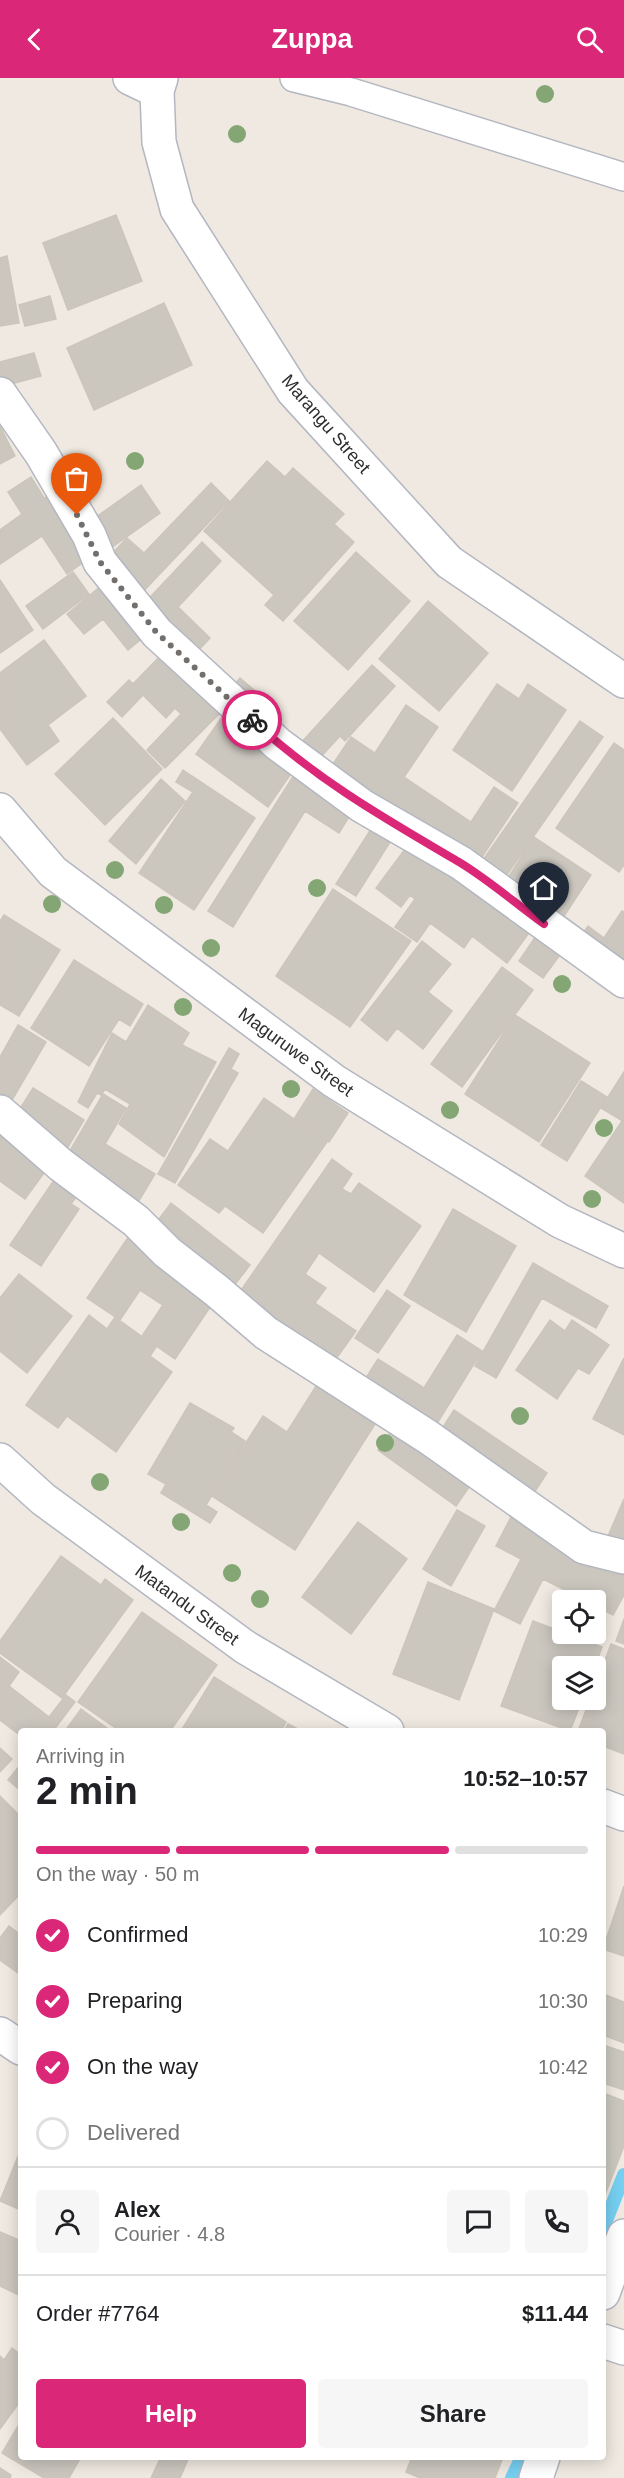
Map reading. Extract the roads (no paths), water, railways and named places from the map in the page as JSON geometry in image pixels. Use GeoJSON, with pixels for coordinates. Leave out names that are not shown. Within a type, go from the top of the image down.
{"type":"FeatureCollection","features":[{"type":"Feature","properties":{"kind":"street","name":"Marangu Street"},"geometry":{"type":"LineString","coordinates":[[150,82],[159,142],[177,209],[293,391],[449,562],[624,681]]}},
{"type":"Feature","properties":{"kind":"street"},"geometry":{"type":"LineString","coordinates":[[0,394],[41,453],[89,535],[100,562],[157,633],[278,744],[362,806],[461,863],[624,981]]}},
{"type":"Feature","properties":{"kind":"street","name":"Maguruwe Street"},"geometry":{"type":"LineString","coordinates":[[0,810],[53,872],[334,1081],[560,1221],[624,1251]]}},
{"type":"Feature","properties":{"kind":"street"},"geometry":{"type":"LineString","coordinates":[[0,1112],[62,1165],[136,1221],[167,1252],[217,1291],[266,1334],[428,1437],[584,1546],[624,1557]]}},
{"type":"Feature","properties":{"kind":"street","name":"Matandu Street"},"geometry":{"type":"LineString","coordinates":[[0,1460],[43,1499],[245,1647],[382,1728]]}},
{"type":"Feature","properties":{"kind":"street"},"geometry":{"type":"LineString","coordinates":[[606,1807],[624,1814]]}},
{"type":"Feature","properties":{"kind":"street"},"geometry":{"type":"LineString","coordinates":[[0,2034],[18,2046]]}},
{"type":"Feature","properties":{"kind":"street"},"geometry":{"type":"LineString","coordinates":[[606,2285],[624,2236]]}},
{"type":"Feature","properties":{"kind":"street"},"geometry":{"type":"LineString","coordinates":[[606,2342],[624,2348]]}},
{"type":"Feature","properties":{"kind":"street"},"geometry":{"type":"LineString","coordinates":[[536,2478],[542,2460]]}},
{"type":"Feature","properties":{"kind":"lane"},"geometry":{"type":"LineString","coordinates":[[294,78],[351,92],[624,177]]}},
{"type":"Feature","properties":{"kind":"waterway"},"geometry":{"type":"LineString","coordinates":[[606,2220],[624,2175]]}},
{"type":"Feature","properties":{"kind":"waterway"},"geometry":{"type":"LineString","coordinates":[[512,2478],[521,2460]]}}]}
